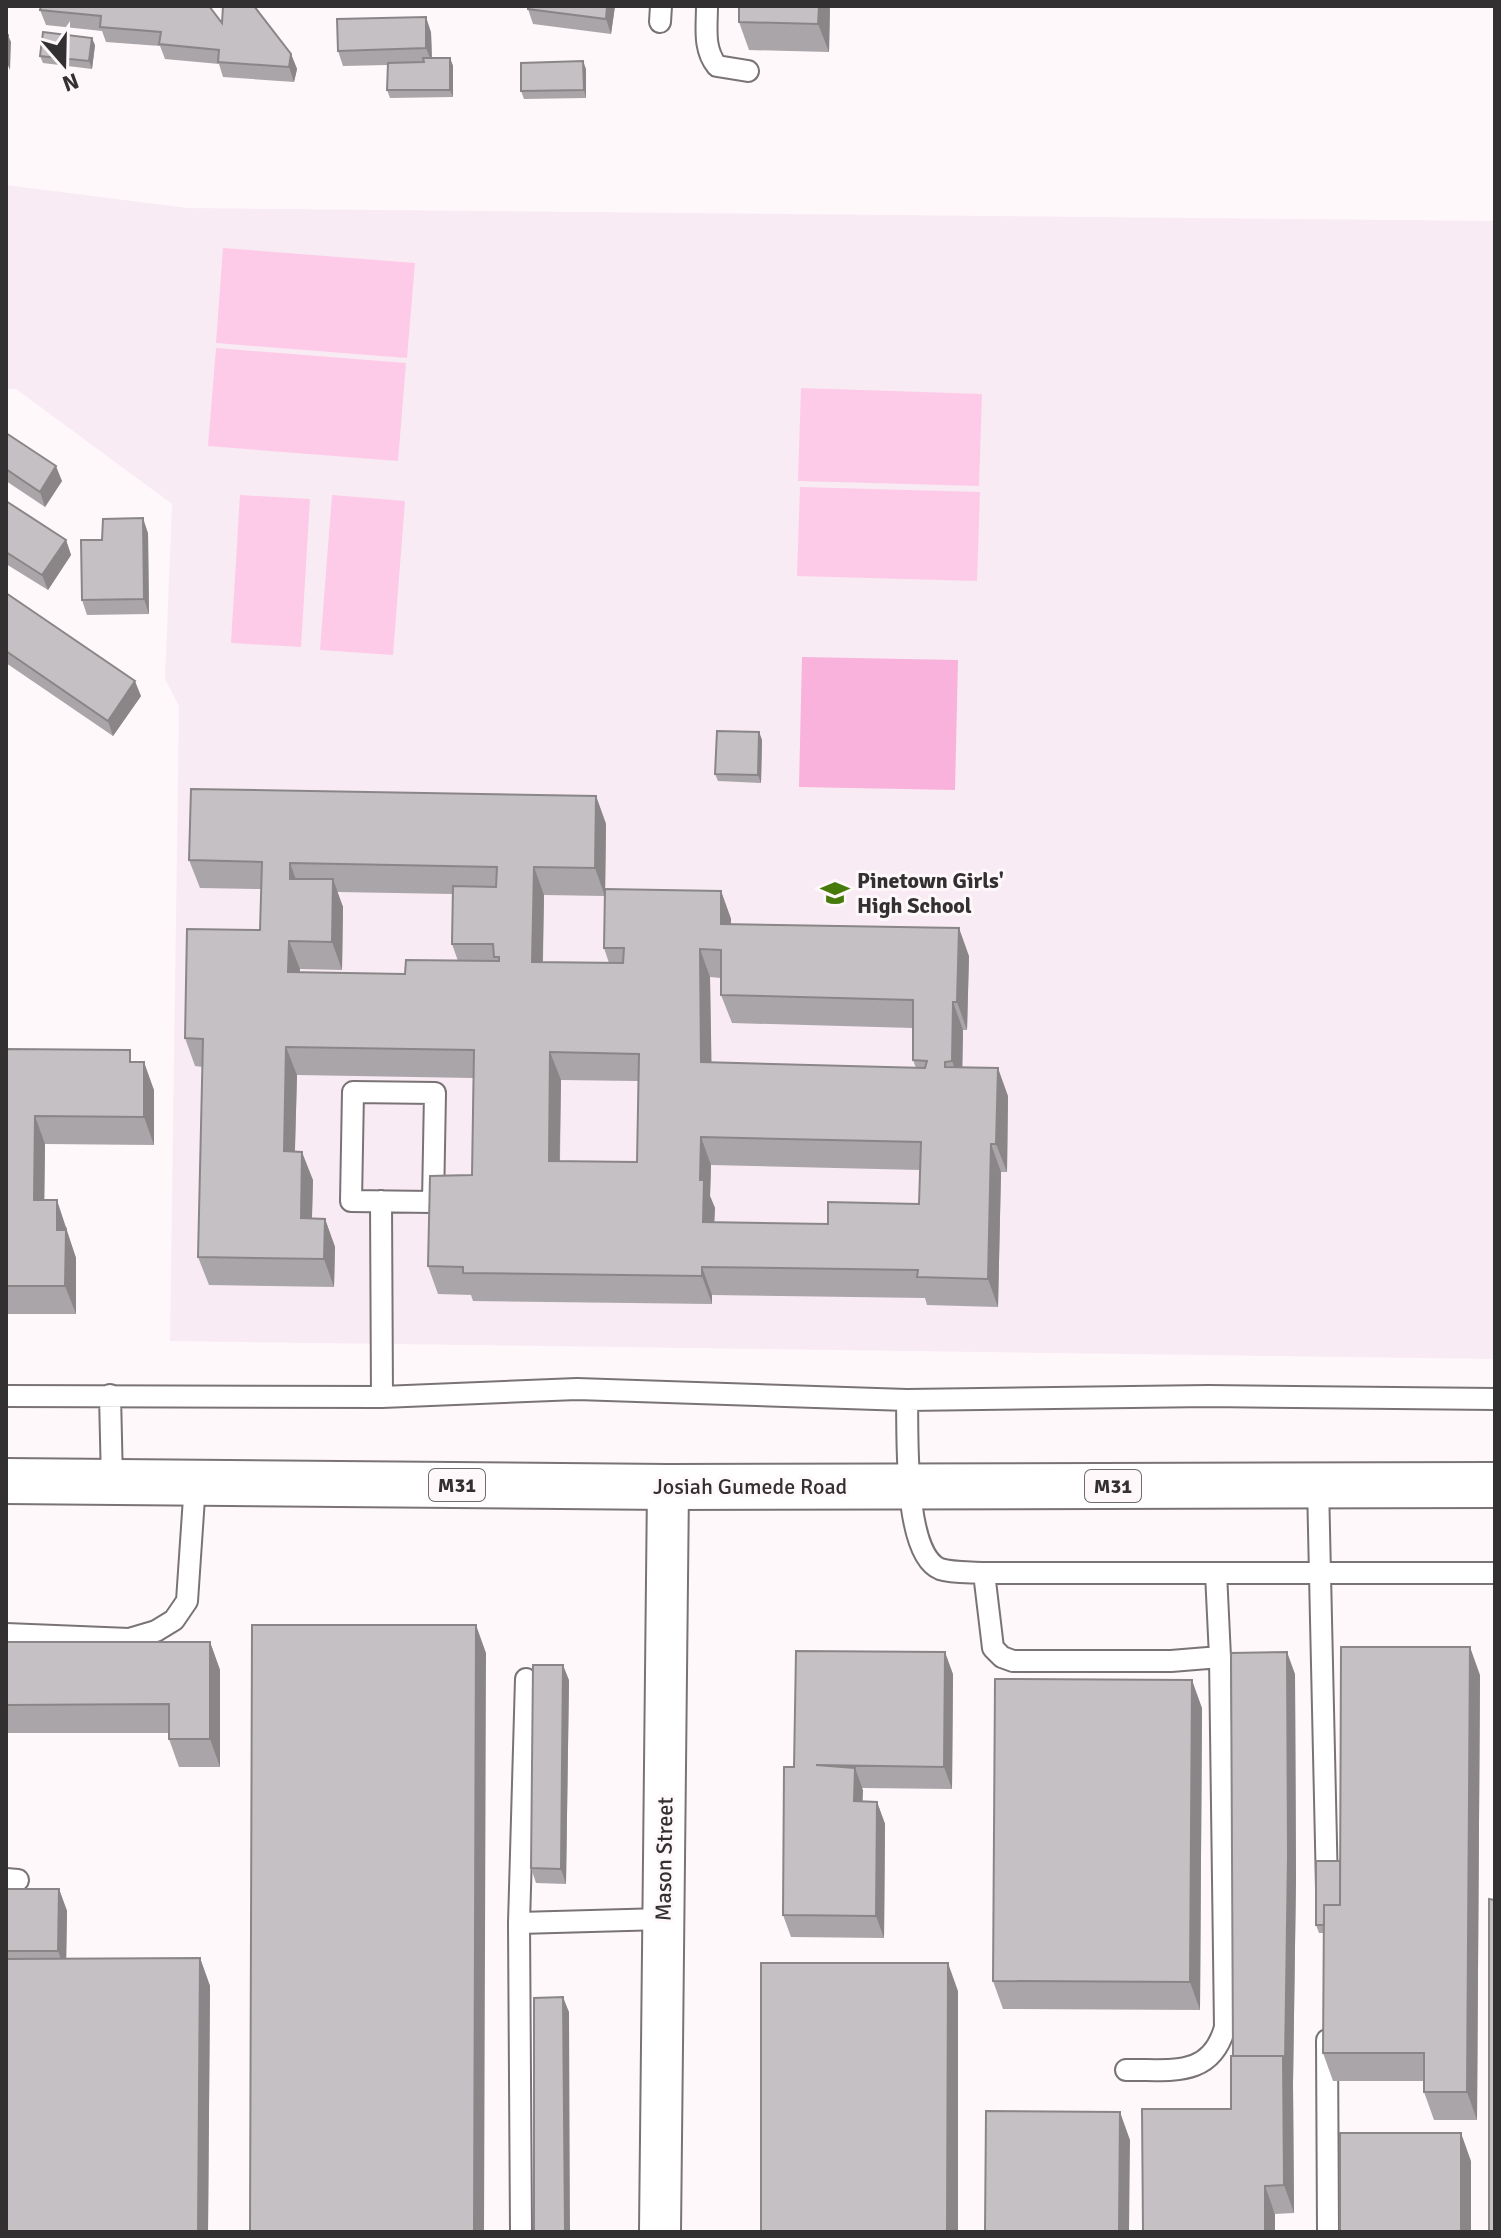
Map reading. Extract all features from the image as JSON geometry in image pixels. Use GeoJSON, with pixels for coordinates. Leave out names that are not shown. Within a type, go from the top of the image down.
{"type":"FeatureCollection","features":[{"type":"Feature","properties":{"kind":"main road","name":"Josiah Gumede Road"},"geometry":{"type":"LineString","coordinates":[[6,1481],[668,1487],[1495,1485]]}},
{"type":"Feature","properties":{"kind":"street","name":"Mason Street"},"geometry":{"type":"LineString","coordinates":[[660,2232],[668,1487]]}},
{"type":"Feature","properties":{"kind":"lane"},"geometry":{"type":"LineString","coordinates":[[707,6],[707,46],[712,59],[717,66],[748,71]]}},
{"type":"Feature","properties":{"kind":"lane"},"geometry":{"type":"LineString","coordinates":[[353,1092],[435,1093],[433,1202],[381,1201],[351,1201],[353,1092]]}},
{"type":"Feature","properties":{"kind":"lane"},"geometry":{"type":"LineString","coordinates":[[381,1201],[382,1397]]}},
{"type":"Feature","properties":{"kind":"lane"},"geometry":{"type":"LineString","coordinates":[[6,1396],[382,1397],[577,1389],[907,1400],[1208,1396],[1495,1399]]}},
{"type":"Feature","properties":{"kind":"lane"},"geometry":{"type":"LineString","coordinates":[[110,1395],[112,1482]]}},
{"type":"Feature","properties":{"kind":"lane"},"geometry":{"type":"LineString","coordinates":[[907,1400],[909,1486],[917,1537],[927,1560],[940,1569],[984,1573],[1495,1573]]}},
{"type":"Feature","properties":{"kind":"lane"},"geometry":{"type":"LineString","coordinates":[[6,1634],[129,1639],[156,1631],[174,1620],[187,1601],[195,1483]]}},
{"type":"Feature","properties":{"kind":"lane"},"geometry":{"type":"LineString","coordinates":[[1318,1485],[1327,1901]]}},
{"type":"Feature","properties":{"kind":"lane"},"geometry":{"type":"LineString","coordinates":[[984,1573],[993,1648],[1002,1657],[1013,1661],[1171,1661],[1220,1657]]}},
{"type":"Feature","properties":{"kind":"lane"},"geometry":{"type":"LineString","coordinates":[[1126,2070],[1189,2068],[1205,2061],[1220,2043],[1225,2027],[1216,1573]]}},
{"type":"Feature","properties":{"kind":"lane"},"geometry":{"type":"LineString","coordinates":[[521,2232],[519,1923],[526,1679]]}},
{"type":"Feature","properties":{"kind":"lane"},"geometry":{"type":"LineString","coordinates":[[519,1923],[663,1919]]}},
{"type":"Feature","properties":{"kind":"lane"},"geometry":{"type":"LineString","coordinates":[[1327,2027],[1328,2232]]}},
{"type":"Feature","properties":{"kind":"shaded area","name":"Pinetown Girls' High School"},"geometry":{"type":"Polygon","coordinates":[[[6,185],[188,208],[1495,221],[1495,1359],[170,1341],[179,706],[165,679],[172,504],[16,389],[6,389],[6,185]]]}},
{"type":"Feature","properties":{"kind":"shaded area"},"geometry":{"type":"Polygon","coordinates":[[[223,248],[415,263],[407,358],[216,343],[223,248]]]}},
{"type":"Feature","properties":{"kind":"shaded area"},"geometry":{"type":"Polygon","coordinates":[[[216,348],[406,363],[398,461],[208,446],[216,348]]]}},
{"type":"Feature","properties":{"kind":"shaded area"},"geometry":{"type":"Polygon","coordinates":[[[801,388],[982,394],[979,486],[798,481],[801,388]]]}},
{"type":"Feature","properties":{"kind":"shaded area"},"geometry":{"type":"Polygon","coordinates":[[[800,487],[980,492],[977,581],[797,576],[800,487]]]}},
{"type":"Feature","properties":{"kind":"shaded area"},"geometry":{"type":"Polygon","coordinates":[[[240,495],[310,499],[301,647],[231,643],[240,495]]]}},
{"type":"Feature","properties":{"kind":"shaded area"},"geometry":{"type":"Polygon","coordinates":[[[332,495],[405,501],[393,655],[320,650],[332,495]]]}},
{"type":"Feature","properties":{"kind":"shaded area"},"geometry":{"type":"Polygon","coordinates":[[[802,657],[958,660],[955,790],[799,787],[802,657]]]}},
{"type":"Feature","properties":{"kind":"building"},"geometry":{"type":"Polygon","coordinates":[[[41,6],[209,6],[222,23],[223,6],[254,6],[291,54],[289,67],[218,62],[219,50],[159,44],[161,32],[100,27],[101,16],[40,10],[41,6]]]}},
{"type":"Feature","properties":{"kind":"building"},"geometry":{"type":"Polygon","coordinates":[[[528,6],[607,6],[606,19],[528,9],[528,6]]]}},
{"type":"Feature","properties":{"kind":"building"},"geometry":{"type":"Polygon","coordinates":[[[739,6],[819,6],[818,24],[739,22],[739,6]]]}},
{"type":"Feature","properties":{"kind":"building"},"geometry":{"type":"Polygon","coordinates":[[[426,17],[426,48],[338,51],[337,19],[426,17]]]}},
{"type":"Feature","properties":{"kind":"building"},"geometry":{"type":"Polygon","coordinates":[[[43,32],[92,38],[89,61],[40,56],[43,32]]]}},
{"type":"Feature","properties":{"kind":"building"},"geometry":{"type":"Polygon","coordinates":[[[8,35],[7,63],[6,62],[8,35]]]}},
{"type":"Feature","properties":{"kind":"building"},"geometry":{"type":"Polygon","coordinates":[[[423,58],[450,58],[450,90],[387,90],[388,63],[424,62],[423,58]]]}},
{"type":"Feature","properties":{"kind":"building"},"geometry":{"type":"Polygon","coordinates":[[[583,61],[584,90],[521,91],[521,63],[583,61]]]}},
{"type":"Feature","properties":{"kind":"building"},"geometry":{"type":"Polygon","coordinates":[[[6,433],[56,466],[40,492],[6,469],[6,433]]]}},
{"type":"Feature","properties":{"kind":"building"},"geometry":{"type":"Polygon","coordinates":[[[6,501],[66,540],[42,575],[6,552],[6,501]]]}},
{"type":"Feature","properties":{"kind":"building"},"geometry":{"type":"Polygon","coordinates":[[[143,518],[144,599],[82,600],[81,540],[102,540],[103,519],[143,518]]]}},
{"type":"Feature","properties":{"kind":"building"},"geometry":{"type":"Polygon","coordinates":[[[6,593],[135,681],[108,721],[6,651],[6,593]]]}},
{"type":"Feature","properties":{"kind":"building"},"geometry":{"type":"Polygon","coordinates":[[[717,731],[759,732],[758,775],[715,774],[717,731]]]}},
{"type":"Feature","properties":{"kind":"building"},"geometry":{"type":"Polygon","coordinates":[[[191,789],[596,796],[595,868],[534,867],[532,962],[623,963],[624,948],[604,948],[605,889],[721,891],[721,924],[959,928],[952,1061],[945,1062],[945,1067],[998,1068],[996,1144],[991,1144],[988,1279],[917,1277],[918,1270],[702,1267],[702,1276],[463,1273],[463,1267],[428,1266],[430,1176],[472,1175],[474,1050],[286,1047],[284,1151],[302,1152],[301,1218],[325,1219],[324,1259],[198,1257],[203,1039],[185,1038],[187,929],[260,930],[262,862],[189,860],[191,789]],[[290,863],[290,879],[333,879],[332,942],[289,941],[288,972],[405,974],[406,960],[499,961],[499,957],[494,957],[493,944],[452,944],[453,886],[496,887],[497,867],[290,863]],[[700,949],[701,1062],[925,1068],[927,1061],[913,1060],[913,1000],[721,995],[721,950],[700,949]],[[550,1052],[549,1161],[637,1162],[639,1054],[550,1052]],[[701,1137],[700,1180],[704,1180],[703,1222],[828,1224],[828,1202],[919,1204],[921,1142],[701,1137]]]}},
{"type":"Feature","properties":{"kind":"building"},"geometry":{"type":"Polygon","coordinates":[[[6,1049],[130,1050],[130,1062],[144,1062],[144,1117],[35,1116],[34,1200],[57,1200],[57,1230],[66,1230],[65,1286],[6,1286],[6,1049]]]}},
{"type":"Feature","properties":{"kind":"building"},"geometry":{"type":"Polygon","coordinates":[[[252,1625],[476,1625],[474,2232],[250,2232],[252,1625]]]}},
{"type":"Feature","properties":{"kind":"building"},"geometry":{"type":"Polygon","coordinates":[[[6,1642],[210,1642],[210,1739],[169,1739],[169,1704],[6,1705],[6,1642]]]}},
{"type":"Feature","properties":{"kind":"building"},"geometry":{"type":"Polygon","coordinates":[[[1341,1647],[1470,1647],[1467,2092],[1424,2092],[1424,2053],[1323,2053],[1324,1905],[1340,1905],[1341,1647]]]}},
{"type":"Feature","properties":{"kind":"building"},"geometry":{"type":"Polygon","coordinates":[[[796,1651],[945,1652],[944,1767],[816,1765],[855,1768],[854,1801],[877,1802],[876,1916],[783,1915],[784,1767],[794,1767],[796,1651]]]}},
{"type":"Feature","properties":{"kind":"building"},"geometry":{"type":"Polygon","coordinates":[[[1287,1652],[1285,2062],[1283,2056],[1233,2056],[1231,1653],[1287,1652]]]}},
{"type":"Feature","properties":{"kind":"building"},"geometry":{"type":"Polygon","coordinates":[[[533,1665],[563,1665],[561,1869],[531,1868],[533,1665]]]}},
{"type":"Feature","properties":{"kind":"building"},"geometry":{"type":"Polygon","coordinates":[[[995,1679],[1192,1680],[1190,1982],[993,1981],[995,1679]]]}},
{"type":"Feature","properties":{"kind":"building"},"geometry":{"type":"Polygon","coordinates":[[[1316,1861],[1340,1861],[1340,1905],[1324,1905],[1324,1925],[1316,1925],[1316,1861]]]}},
{"type":"Feature","properties":{"kind":"building"},"geometry":{"type":"Polygon","coordinates":[[[6,1889],[59,1889],[58,1951],[6,1951],[6,1889]]]}},
{"type":"Feature","properties":{"kind":"building"},"geometry":{"type":"Polygon","coordinates":[[[1489,1899],[1495,1900],[1495,2232],[1489,2232],[1489,1899]]]}},
{"type":"Feature","properties":{"kind":"building"},"geometry":{"type":"Polygon","coordinates":[[[200,1958],[198,2232],[6,2232],[6,1959],[200,1958]]]}},
{"type":"Feature","properties":{"kind":"building"},"geometry":{"type":"Polygon","coordinates":[[[761,1963],[948,1963],[947,2232],[761,2232],[761,1963]]]}},
{"type":"Feature","properties":{"kind":"building"},"geometry":{"type":"Polygon","coordinates":[[[563,1997],[565,2232],[534,2232],[534,1998],[563,1997]]]}},
{"type":"Feature","properties":{"kind":"building"},"geometry":{"type":"Polygon","coordinates":[[[1231,2056],[1283,2056],[1284,2185],[1265,2186],[1265,2232],[1143,2232],[1142,2109],[1231,2109],[1231,2056]]]}},
{"type":"Feature","properties":{"kind":"building"},"geometry":{"type":"Polygon","coordinates":[[[986,2111],[1120,2112],[1119,2232],[985,2232],[986,2111]]]}},
{"type":"Feature","properties":{"kind":"building"},"geometry":{"type":"Polygon","coordinates":[[[1340,2133],[1461,2133],[1461,2232],[1340,2232],[1340,2133]]]}},
{"type":"Feature","properties":{"kind":"place","name":"Pinetown Girls' High School"},"geometry":{"type":"Point","coordinates":[835,893]}}]}
